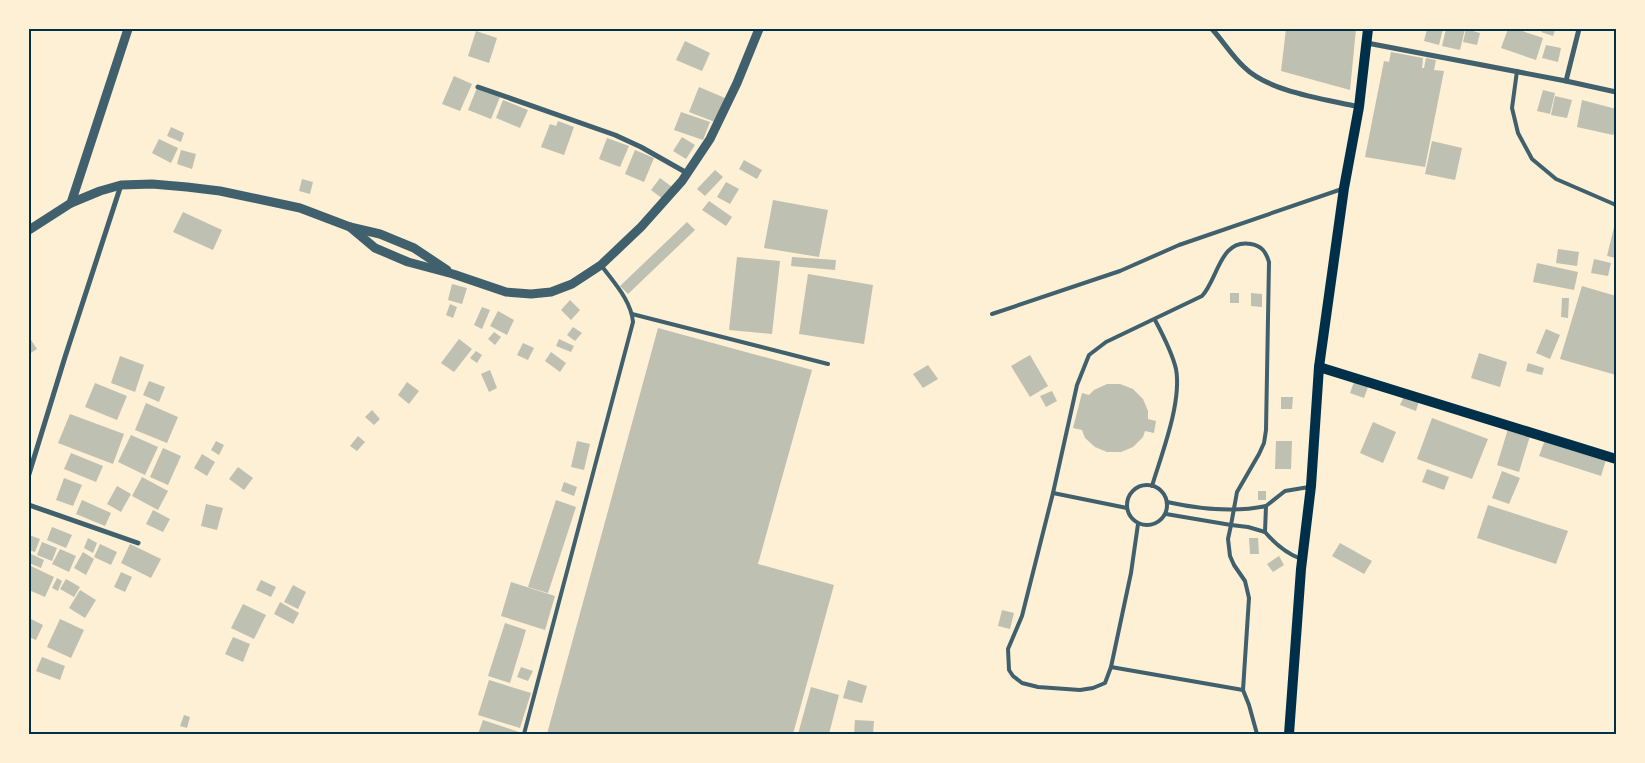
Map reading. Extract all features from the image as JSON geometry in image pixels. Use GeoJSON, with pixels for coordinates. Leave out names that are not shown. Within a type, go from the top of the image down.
{"type":"FeatureCollection","features":[{"type":"Feature","properties":{"kind":"main road"},"geometry":{"type":"LineString","coordinates":[[1289,734],[1302,560],[1311,486],[1319,367],[1344,188],[1359,107],[1368,29]]}},
{"type":"Feature","properties":{"kind":"main road"},"geometry":{"type":"LineString","coordinates":[[1319,367],[1616,459]]}},
{"type":"Feature","properties":{"kind":"street"},"geometry":{"type":"LineString","coordinates":[[71,203],[128,29]]}},
{"type":"Feature","properties":{"kind":"street"},"geometry":{"type":"LineString","coordinates":[[350,227],[375,248],[408,262],[453,274],[506,292],[531,294],[550,292],[572,284],[601,266],[641,227],[688,173],[714,131],[737,83],[759,29]]}},
{"type":"Feature","properties":{"kind":"street"},"geometry":{"type":"LineString","coordinates":[[1212,29],[1244,68],[1261,80],[1280,88],[1359,107]]}},
{"type":"Feature","properties":{"kind":"street"},"geometry":{"type":"LineString","coordinates":[[1566,81],[1579,29]]}},
{"type":"Feature","properties":{"kind":"street"},"geometry":{"type":"LineString","coordinates":[[1367,44],[1517,71],[1616,92]]}},
{"type":"Feature","properties":{"kind":"street"},"geometry":{"type":"LineString","coordinates":[[478,86],[615,135],[688,173]]}},
{"type":"Feature","properties":{"kind":"street"},"geometry":{"type":"LineString","coordinates":[[29,230],[71,203],[121,185],[152,184],[220,191],[300,208],[350,227],[380,234],[414,248],[453,274]]}},
{"type":"Feature","properties":{"kind":"street"},"geometry":{"type":"LineString","coordinates":[[29,474],[64,357],[121,185]]}},
{"type":"Feature","properties":{"kind":"street"},"geometry":{"type":"LineString","coordinates":[[29,505],[138,543]]}},
{"type":"Feature","properties":{"kind":"lane"},"geometry":{"type":"LineString","coordinates":[[1517,71],[1512,108],[1518,133],[1532,159],[1556,179],[1616,205]]}},
{"type":"Feature","properties":{"kind":"lane"},"geometry":{"type":"LineString","coordinates":[[992,314],[1120,271],[1179,245],[1344,188]]}},
{"type":"Feature","properties":{"kind":"lane"},"geometry":{"type":"LineString","coordinates":[[1138,524],[1111,667],[1105,683],[1093,688],[1080,690],[1038,687],[1022,683],[1009,670],[1008,649],[1022,616],[1053,493],[1077,385],[1089,355],[1106,342],[1202,296],[1207,291],[1226,253],[1233,245],[1245,243],[1257,245],[1266,251],[1269,262],[1266,430],[1264,443],[1259,454],[1237,492],[1228,539],[1230,556],[1234,566],[1245,582],[1250,598],[1243,690],[1250,705],[1257,734]]}},
{"type":"Feature","properties":{"kind":"lane"},"geometry":{"type":"LineString","coordinates":[[524,734],[634,322],[629,304],[601,266]]}},
{"type":"Feature","properties":{"kind":"lane"},"geometry":{"type":"LineString","coordinates":[[632,314],[828,364]]}},
{"type":"Feature","properties":{"kind":"lane"},"geometry":{"type":"LineString","coordinates":[[1152,486],[1176,404],[1178,384],[1175,368],[1165,339],[1155,320]]}},
{"type":"Feature","properties":{"kind":"lane"},"geometry":{"type":"LineString","coordinates":[[1145,485],[1159,489],[1165,495],[1167,502],[1166,514],[1162,520],[1152,525],[1145,526],[1132,520],[1127,508],[1128,498],[1132,492],[1145,485]]}},
{"type":"Feature","properties":{"kind":"lane"},"geometry":{"type":"LineString","coordinates":[[1167,502],[1194,508],[1250,510],[1266,506],[1285,491],[1311,486]]}},
{"type":"Feature","properties":{"kind":"lane"},"geometry":{"type":"LineString","coordinates":[[1053,493],[1127,508]]}},
{"type":"Feature","properties":{"kind":"lane"},"geometry":{"type":"LineString","coordinates":[[1265,532],[1266,506]]}},
{"type":"Feature","properties":{"kind":"lane"},"geometry":{"type":"LineString","coordinates":[[1166,514],[1248,527],[1265,532],[1276,545],[1288,554],[1302,560]]}},
{"type":"Feature","properties":{"kind":"lane"},"geometry":{"type":"LineString","coordinates":[[1111,667],[1243,690]]}},
{"type":"Feature","properties":{"kind":"building"},"geometry":{"type":"Polygon","coordinates":[[[1286,29],[1356,29],[1350,90],[1281,71],[1286,29]]]}},
{"type":"Feature","properties":{"kind":"building"},"geometry":{"type":"Polygon","coordinates":[[[1427,29],[1443,29],[1439,45],[1424,41],[1427,29]]]}},
{"type":"Feature","properties":{"kind":"building"},"geometry":{"type":"Polygon","coordinates":[[[1446,29],[1465,29],[1460,50],[1442,46],[1446,29]]]}},
{"type":"Feature","properties":{"kind":"building"},"geometry":{"type":"Polygon","coordinates":[[[1466,29],[1480,33],[1477,45],[1463,42],[1466,29]]]}},
{"type":"Feature","properties":{"kind":"building"},"geometry":{"type":"Polygon","coordinates":[[[1508,29],[1516,29],[1543,38],[1536,60],[1501,48],[1508,29]]]}},
{"type":"Feature","properties":{"kind":"building"},"geometry":{"type":"Polygon","coordinates":[[[1543,29],[1555,30],[1553,36],[1541,32],[1543,29]]]}},
{"type":"Feature","properties":{"kind":"building"},"geometry":{"type":"Polygon","coordinates":[[[476,31],[497,38],[489,63],[468,56],[476,31]]]}},
{"type":"Feature","properties":{"kind":"building"},"geometry":{"type":"Polygon","coordinates":[[[685,41],[710,53],[702,71],[676,60],[685,41]]]}},
{"type":"Feature","properties":{"kind":"building"},"geometry":{"type":"Polygon","coordinates":[[[1546,45],[1561,48],[1558,62],[1542,58],[1546,45]]]}},
{"type":"Feature","properties":{"kind":"building"},"geometry":{"type":"Polygon","coordinates":[[[1391,52],[1423,58],[1422,68],[1424,68],[1426,58],[1436,60],[1434,70],[1444,71],[1425,167],[1365,157],[1384,61],[1389,62],[1391,52]]]}},
{"type":"Feature","properties":{"kind":"building"},"geometry":{"type":"Polygon","coordinates":[[[454,76],[472,84],[460,111],[442,104],[454,76]]]}},
{"type":"Feature","properties":{"kind":"building"},"geometry":{"type":"Polygon","coordinates":[[[699,87],[725,98],[715,122],[689,112],[699,87]]]}},
{"type":"Feature","properties":{"kind":"building"},"geometry":{"type":"Polygon","coordinates":[[[477,88],[500,97],[491,119],[468,110],[477,88]]]}},
{"type":"Feature","properties":{"kind":"building"},"geometry":{"type":"Polygon","coordinates":[[[1543,90],[1555,93],[1550,114],[1537,111],[1543,90]]]}},
{"type":"Feature","properties":{"kind":"building"},"geometry":{"type":"Polygon","coordinates":[[[1555,96],[1572,100],[1567,118],[1551,115],[1555,96]]]}},
{"type":"Feature","properties":{"kind":"building"},"geometry":{"type":"Polygon","coordinates":[[[503,100],[528,110],[520,128],[496,118],[503,100]]]}},
{"type":"Feature","properties":{"kind":"building"},"geometry":{"type":"Polygon","coordinates":[[[1582,100],[1616,109],[1616,130],[1613,135],[1577,127],[1582,100]]]}},
{"type":"Feature","properties":{"kind":"building"},"geometry":{"type":"Polygon","coordinates":[[[681,112],[710,122],[703,140],[674,130],[681,112]]]}},
{"type":"Feature","properties":{"kind":"building"},"geometry":{"type":"Polygon","coordinates":[[[558,121],[574,127],[564,155],[541,147],[550,124],[556,126],[558,121]]]}},
{"type":"Feature","properties":{"kind":"building"},"geometry":{"type":"Polygon","coordinates":[[[171,127],[184,133],[181,142],[167,136],[171,127]]]}},
{"type":"Feature","properties":{"kind":"building"},"geometry":{"type":"Polygon","coordinates":[[[682,137],[695,145],[686,159],[673,151],[682,137]]]}},
{"type":"Feature","properties":{"kind":"building"},"geometry":{"type":"Polygon","coordinates":[[[607,138],[629,146],[620,167],[599,159],[607,138]]]}},
{"type":"Feature","properties":{"kind":"building"},"geometry":{"type":"Polygon","coordinates":[[[159,139],[178,148],[171,163],[152,153],[159,139]]]}},
{"type":"Feature","properties":{"kind":"building"},"geometry":{"type":"Polygon","coordinates":[[[1432,141],[1462,148],[1455,180],[1425,174],[1432,141]]]}},
{"type":"Feature","properties":{"kind":"building"},"geometry":{"type":"Polygon","coordinates":[[[181,150],[196,154],[192,169],[177,164],[181,150]]]}},
{"type":"Feature","properties":{"kind":"building"},"geometry":{"type":"Polygon","coordinates":[[[635,150],[654,158],[644,182],[625,174],[635,150]]]}},
{"type":"Feature","properties":{"kind":"building"},"geometry":{"type":"Polygon","coordinates":[[[744,160],[762,170],[757,179],[739,169],[744,160]]]}},
{"type":"Feature","properties":{"kind":"building"},"geometry":{"type":"Polygon","coordinates":[[[715,170],[723,177],[705,196],[697,189],[715,170]]]}},
{"type":"Feature","properties":{"kind":"building"},"geometry":{"type":"Polygon","coordinates":[[[660,178],[672,187],[663,199],[651,190],[660,178]]]}},
{"type":"Feature","properties":{"kind":"building"},"geometry":{"type":"Polygon","coordinates":[[[302,179],[313,182],[310,194],[299,191],[302,179]]]}},
{"type":"Feature","properties":{"kind":"building"},"geometry":{"type":"Polygon","coordinates":[[[726,182],[739,189],[730,204],[717,197],[726,182]]]}},
{"type":"Feature","properties":{"kind":"building"},"geometry":{"type":"Polygon","coordinates":[[[773,200],[828,210],[819,257],[764,248],[773,200]]]}},
{"type":"Feature","properties":{"kind":"building"},"geometry":{"type":"Polygon","coordinates":[[[709,201],[732,217],[726,226],[702,210],[709,201]]]}},
{"type":"Feature","properties":{"kind":"building"},"geometry":{"type":"Polygon","coordinates":[[[183,212],[222,230],[213,250],[173,232],[183,212]]]}},
{"type":"Feature","properties":{"kind":"building"},"geometry":{"type":"Polygon","coordinates":[[[687,222],[695,230],[628,294],[620,286],[687,222]]]}},
{"type":"Feature","properties":{"kind":"building"},"geometry":{"type":"Polygon","coordinates":[[[1614,227],[1616,228],[1616,258],[1607,256],[1614,227]]]}},
{"type":"Feature","properties":{"kind":"building"},"geometry":{"type":"Polygon","coordinates":[[[1558,249],[1579,252],[1577,266],[1556,263],[1558,249]]]}},
{"type":"Feature","properties":{"kind":"building"},"geometry":{"type":"Polygon","coordinates":[[[737,257],[780,261],[772,334],[729,330],[737,257]]]}},
{"type":"Feature","properties":{"kind":"building"},"geometry":{"type":"Polygon","coordinates":[[[792,257],[836,260],[835,270],[791,266],[792,257]]]}},
{"type":"Feature","properties":{"kind":"building"},"geometry":{"type":"Polygon","coordinates":[[[1594,259],[1611,263],[1608,276],[1591,273],[1594,259]]]}},
{"type":"Feature","properties":{"kind":"building"},"geometry":{"type":"Polygon","coordinates":[[[1537,263],[1578,272],[1574,290],[1533,282],[1537,263]]]}},
{"type":"Feature","properties":{"kind":"building"},"geometry":{"type":"Polygon","coordinates":[[[808,274],[873,285],[864,344],[799,334],[808,274]]]}},
{"type":"Feature","properties":{"kind":"building"},"geometry":{"type":"Polygon","coordinates":[[[452,284],[467,288],[462,304],[448,300],[452,284]]]}},
{"type":"Feature","properties":{"kind":"building"},"geometry":{"type":"Polygon","coordinates":[[[1582,286],[1616,296],[1616,375],[1560,359],[1582,286]]]}},
{"type":"Feature","properties":{"kind":"building"},"geometry":{"type":"Polygon","coordinates":[[[1230,293],[1239,293],[1239,303],[1230,303],[1230,293]]]}},
{"type":"Feature","properties":{"kind":"building"},"geometry":{"type":"Polygon","coordinates":[[[1251,293],[1262,294],[1262,307],[1251,306],[1251,293]]]}},
{"type":"Feature","properties":{"kind":"building"},"geometry":{"type":"Polygon","coordinates":[[[1562,298],[1569,298],[1568,318],[1561,317],[1562,298]]]}},
{"type":"Feature","properties":{"kind":"building"},"geometry":{"type":"Polygon","coordinates":[[[570,300],[580,310],[571,320],[561,310],[570,300]]]}},
{"type":"Feature","properties":{"kind":"building"},"geometry":{"type":"Polygon","coordinates":[[[450,304],[457,307],[453,318],[446,315],[450,304]]]}},
{"type":"Feature","properties":{"kind":"building"},"geometry":{"type":"Polygon","coordinates":[[[482,307],[490,310],[482,329],[474,325],[482,307]]]}},
{"type":"Feature","properties":{"kind":"building"},"geometry":{"type":"Polygon","coordinates":[[[498,311],[514,320],[507,335],[490,326],[498,311]]]}},
{"type":"Feature","properties":{"kind":"building"},"geometry":{"type":"Polygon","coordinates":[[[573,327],[582,333],[575,341],[567,335],[573,327]]]}},
{"type":"Feature","properties":{"kind":"building"},"geometry":{"type":"Polygon","coordinates":[[[658,328],[812,370],[758,564],[834,585],[793,734],[547,734],[658,328]]]}},
{"type":"Feature","properties":{"kind":"building"},"geometry":{"type":"Polygon","coordinates":[[[1546,329],[1560,335],[1550,359],[1536,353],[1546,329]]]}},
{"type":"Feature","properties":{"kind":"building"},"geometry":{"type":"Polygon","coordinates":[[[494,332],[501,337],[495,345],[488,339],[494,332]]]}},
{"type":"Feature","properties":{"kind":"building"},"geometry":{"type":"Polygon","coordinates":[[[29,337],[37,349],[29,354],[29,337]]]}},
{"type":"Feature","properties":{"kind":"building"},"geometry":{"type":"Polygon","coordinates":[[[459,339],[472,349],[454,372],[441,363],[459,339]]]}},
{"type":"Feature","properties":{"kind":"building"},"geometry":{"type":"Polygon","coordinates":[[[559,339],[574,346],[571,352],[556,346],[559,339]]]}},
{"type":"Feature","properties":{"kind":"building"},"geometry":{"type":"Polygon","coordinates":[[[523,343],[534,348],[528,360],[517,355],[523,343]]]}},
{"type":"Feature","properties":{"kind":"building"},"geometry":{"type":"Polygon","coordinates":[[[476,351],[482,355],[477,363],[470,358],[476,351]]]}},
{"type":"Feature","properties":{"kind":"building"},"geometry":{"type":"Polygon","coordinates":[[[551,352],[566,363],[560,372],[545,361],[551,352]]]}},
{"type":"Feature","properties":{"kind":"building"},"geometry":{"type":"Polygon","coordinates":[[[1479,353],[1507,362],[1500,387],[1471,378],[1479,353]]]}},
{"type":"Feature","properties":{"kind":"building"},"geometry":{"type":"Polygon","coordinates":[[[1030,355],[1048,386],[1030,397],[1011,366],[1030,355]]]}},
{"type":"Feature","properties":{"kind":"building"},"geometry":{"type":"Polygon","coordinates":[[[120,356],[144,365],[135,392],[111,383],[120,356]]]}},
{"type":"Feature","properties":{"kind":"building"},"geometry":{"type":"Polygon","coordinates":[[[1528,363],[1544,368],[1542,375],[1526,371],[1528,363]]]}},
{"type":"Feature","properties":{"kind":"building"},"geometry":{"type":"Polygon","coordinates":[[[928,365],[938,379],[923,388],[913,374],[928,365]]]}},
{"type":"Feature","properties":{"kind":"building"},"geometry":{"type":"Polygon","coordinates":[[[490,370],[497,388],[489,392],[481,374],[490,370]]]}},
{"type":"Feature","properties":{"kind":"building"},"geometry":{"type":"Polygon","coordinates":[[[149,381],[165,387],[159,402],[143,395],[149,381]]]}},
{"type":"Feature","properties":{"kind":"building"},"geometry":{"type":"Polygon","coordinates":[[[407,382],[419,391],[409,404],[398,395],[407,382]]]}},
{"type":"Feature","properties":{"kind":"building"},"geometry":{"type":"Polygon","coordinates":[[[1354,382],[1368,387],[1364,398],[1350,393],[1354,382]]]}},
{"type":"Feature","properties":{"kind":"building"},"geometry":{"type":"Polygon","coordinates":[[[95,383],[127,396],[117,420],[85,407],[95,383]]]}},
{"type":"Feature","properties":{"kind":"building"},"geometry":{"type":"Polygon","coordinates":[[[1107,384],[1120,384],[1133,389],[1143,399],[1148,411],[1148,419],[1156,421],[1154,433],[1145,431],[1143,437],[1133,447],[1121,452],[1107,452],[1095,447],[1085,438],[1082,430],[1073,428],[1082,393],[1089,395],[1094,390],[1107,384]]]}},
{"type":"Feature","properties":{"kind":"building"},"geometry":{"type":"Polygon","coordinates":[[[1052,391],[1057,401],[1046,407],[1040,396],[1052,391]]]}},
{"type":"Feature","properties":{"kind":"building"},"geometry":{"type":"Polygon","coordinates":[[[1404,396],[1419,401],[1416,411],[1400,405],[1404,396]]]}},
{"type":"Feature","properties":{"kind":"building"},"geometry":{"type":"Polygon","coordinates":[[[1281,397],[1293,397],[1292,409],[1281,409],[1281,397]]]}},
{"type":"Feature","properties":{"kind":"building"},"geometry":{"type":"Polygon","coordinates":[[[146,403],[178,417],[167,443],[135,430],[146,403]]]}},
{"type":"Feature","properties":{"kind":"building"},"geometry":{"type":"Polygon","coordinates":[[[372,410],[380,419],[374,425],[365,417],[372,410]]]}},
{"type":"Feature","properties":{"kind":"building"},"geometry":{"type":"Polygon","coordinates":[[[70,414],[124,434],[113,464],[58,443],[70,414]]]}},
{"type":"Feature","properties":{"kind":"building"},"geometry":{"type":"Polygon","coordinates":[[[1432,418],[1488,439],[1472,479],[1417,459],[1432,418]]]}},
{"type":"Feature","properties":{"kind":"building"},"geometry":{"type":"Polygon","coordinates":[[[1373,422],[1396,432],[1383,463],[1360,453],[1373,422]]]}},
{"type":"Feature","properties":{"kind":"building"},"geometry":{"type":"Polygon","coordinates":[[[1508,429],[1530,436],[1519,472],[1497,465],[1508,429]]]}},
{"type":"Feature","properties":{"kind":"building"},"geometry":{"type":"Polygon","coordinates":[[[131,435],[158,447],[145,475],[118,462],[131,435]]]}},
{"type":"Feature","properties":{"kind":"building"},"geometry":{"type":"Polygon","coordinates":[[[358,436],[365,442],[357,451],[350,446],[358,436]]]}},
{"type":"Feature","properties":{"kind":"building"},"geometry":{"type":"Polygon","coordinates":[[[1545,440],[1606,460],[1601,476],[1539,456],[1545,440]]]}},
{"type":"Feature","properties":{"kind":"building"},"geometry":{"type":"Polygon","coordinates":[[[216,441],[224,445],[219,455],[211,450],[216,441]]]}},
{"type":"Feature","properties":{"kind":"building"},"geometry":{"type":"Polygon","coordinates":[[[577,441],[590,444],[584,470],[571,467],[577,441]]]}},
{"type":"Feature","properties":{"kind":"building"},"geometry":{"type":"Polygon","coordinates":[[[1276,441],[1292,441],[1291,469],[1275,469],[1276,441]]]}},
{"type":"Feature","properties":{"kind":"building"},"geometry":{"type":"Polygon","coordinates":[[[163,448],[181,456],[168,485],[150,477],[163,448]]]}},
{"type":"Feature","properties":{"kind":"building"},"geometry":{"type":"Polygon","coordinates":[[[71,453],[103,466],[96,482],[64,469],[71,453]]]}},
{"type":"Feature","properties":{"kind":"building"},"geometry":{"type":"Polygon","coordinates":[[[202,454],[215,462],[207,476],[194,468],[202,454]]]}},
{"type":"Feature","properties":{"kind":"building"},"geometry":{"type":"Polygon","coordinates":[[[238,467],[253,478],[244,490],[229,479],[238,467]]]}},
{"type":"Feature","properties":{"kind":"building"},"geometry":{"type":"Polygon","coordinates":[[[1427,469],[1449,477],[1444,490],[1422,482],[1427,469]]]}},
{"type":"Feature","properties":{"kind":"building"},"geometry":{"type":"Polygon","coordinates":[[[1502,471],[1520,478],[1509,504],[1492,498],[1502,471]]]}},
{"type":"Feature","properties":{"kind":"building"},"geometry":{"type":"Polygon","coordinates":[[[142,477],[168,491],[158,510],[132,496],[142,477]]]}},
{"type":"Feature","properties":{"kind":"building"},"geometry":{"type":"Polygon","coordinates":[[[64,478],[82,485],[73,506],[56,500],[64,478]]]}},
{"type":"Feature","properties":{"kind":"building"},"geometry":{"type":"Polygon","coordinates":[[[564,482],[577,487],[574,496],[561,491],[564,482]]]}},
{"type":"Feature","properties":{"kind":"building"},"geometry":{"type":"Polygon","coordinates":[[[117,486],[131,494],[121,512],[107,504],[117,486]]]}},
{"type":"Feature","properties":{"kind":"building"},"geometry":{"type":"Polygon","coordinates":[[[1258,491],[1266,491],[1266,500],[1258,500],[1258,491]]]}},
{"type":"Feature","properties":{"kind":"building"},"geometry":{"type":"Polygon","coordinates":[[[82,500],[111,513],[105,526],[76,514],[82,500]]]}},
{"type":"Feature","properties":{"kind":"building"},"geometry":{"type":"Polygon","coordinates":[[[556,500],[576,507],[548,593],[528,587],[556,500]]]}},
{"type":"Feature","properties":{"kind":"building"},"geometry":{"type":"Polygon","coordinates":[[[206,504],[223,508],[217,530],[201,526],[206,504]]]}},
{"type":"Feature","properties":{"kind":"building"},"geometry":{"type":"Polygon","coordinates":[[[1488,505],[1568,531],[1556,564],[1477,538],[1488,505]]]}},
{"type":"Feature","properties":{"kind":"building"},"geometry":{"type":"Polygon","coordinates":[[[153,510],[170,519],[163,532],[146,524],[153,510]]]}},
{"type":"Feature","properties":{"kind":"building"},"geometry":{"type":"Polygon","coordinates":[[[52,527],[72,535],[66,548],[47,540],[52,527]]]}},
{"type":"Feature","properties":{"kind":"building"},"geometry":{"type":"Polygon","coordinates":[[[29,535],[40,539],[35,552],[29,550],[29,535]]]}},
{"type":"Feature","properties":{"kind":"building"},"geometry":{"type":"Polygon","coordinates":[[[88,538],[97,543],[93,553],[84,548],[88,538]]]}},
{"type":"Feature","properties":{"kind":"building"},"geometry":{"type":"Polygon","coordinates":[[[1249,538],[1258,538],[1259,554],[1250,554],[1249,538]]]}},
{"type":"Feature","properties":{"kind":"building"},"geometry":{"type":"Polygon","coordinates":[[[42,542],[57,548],[52,561],[37,555],[42,542]]]}},
{"type":"Feature","properties":{"kind":"building"},"geometry":{"type":"Polygon","coordinates":[[[1340,543],[1372,561],[1364,574],[1332,556],[1340,543]]]}},
{"type":"Feature","properties":{"kind":"building"},"geometry":{"type":"Polygon","coordinates":[[[100,544],[117,552],[111,565],[94,557],[100,544]]]}},
{"type":"Feature","properties":{"kind":"building"},"geometry":{"type":"Polygon","coordinates":[[[130,544],[161,559],[151,578],[121,563],[130,544]]]}},
{"type":"Feature","properties":{"kind":"building"},"geometry":{"type":"Polygon","coordinates":[[[60,549],[76,556],[69,572],[52,564],[60,549]]]}},
{"type":"Feature","properties":{"kind":"building"},"geometry":{"type":"Polygon","coordinates":[[[83,552],[94,559],[86,575],[74,568],[83,552]]]}},
{"type":"Feature","properties":{"kind":"building"},"geometry":{"type":"Polygon","coordinates":[[[29,553],[44,560],[41,568],[29,563],[29,553]]]}},
{"type":"Feature","properties":{"kind":"building"},"geometry":{"type":"Polygon","coordinates":[[[1279,556],[1284,565],[1273,572],[1267,564],[1279,556]]]}},
{"type":"Feature","properties":{"kind":"building"},"geometry":{"type":"Polygon","coordinates":[[[31,566],[54,577],[45,597],[29,590],[29,571],[31,566]]]}},
{"type":"Feature","properties":{"kind":"building"},"geometry":{"type":"Polygon","coordinates":[[[121,572],[132,577],[125,592],[114,587],[121,572]]]}},
{"type":"Feature","properties":{"kind":"building"},"geometry":{"type":"Polygon","coordinates":[[[57,578],[62,581],[58,591],[52,588],[57,578]]]}},
{"type":"Feature","properties":{"kind":"building"},"geometry":{"type":"Polygon","coordinates":[[[66,579],[80,587],[74,597],[60,589],[66,579]]]}},
{"type":"Feature","properties":{"kind":"building"},"geometry":{"type":"Polygon","coordinates":[[[261,580],[276,587],[271,597],[256,590],[261,580]]]}},
{"type":"Feature","properties":{"kind":"building"},"geometry":{"type":"Polygon","coordinates":[[[511,582],[555,596],[545,630],[501,616],[511,582]]]}},
{"type":"Feature","properties":{"kind":"building"},"geometry":{"type":"Polygon","coordinates":[[[293,585],[306,592],[298,609],[284,602],[293,585]]]}},
{"type":"Feature","properties":{"kind":"building"},"geometry":{"type":"Polygon","coordinates":[[[80,590],[96,600],[85,618],[69,608],[80,590]]]}},
{"type":"Feature","properties":{"kind":"building"},"geometry":{"type":"Polygon","coordinates":[[[280,602],[299,613],[293,624],[274,614],[280,602]]]}},
{"type":"Feature","properties":{"kind":"building"},"geometry":{"type":"Polygon","coordinates":[[[243,604],[266,615],[254,639],[231,628],[243,604]]]}},
{"type":"Feature","properties":{"kind":"building"},"geometry":{"type":"Polygon","coordinates":[[[1002,610],[1014,613],[1010,629],[998,626],[1002,610]]]}},
{"type":"Feature","properties":{"kind":"building"},"geometry":{"type":"Polygon","coordinates":[[[29,618],[43,625],[36,640],[29,637],[29,618]]]}},
{"type":"Feature","properties":{"kind":"building"},"geometry":{"type":"Polygon","coordinates":[[[60,619],[84,630],[71,658],[47,647],[60,619]]]}},
{"type":"Feature","properties":{"kind":"building"},"geometry":{"type":"Polygon","coordinates":[[[505,623],[526,630],[510,683],[488,676],[505,623]]]}},
{"type":"Feature","properties":{"kind":"building"},"geometry":{"type":"Polygon","coordinates":[[[233,637],[250,644],[243,662],[225,654],[233,637]]]}},
{"type":"Feature","properties":{"kind":"building"},"geometry":{"type":"Polygon","coordinates":[[[42,657],[65,666],[60,680],[36,671],[42,657]]]}},
{"type":"Feature","properties":{"kind":"building"},"geometry":{"type":"Polygon","coordinates":[[[521,667],[533,671],[528,681],[517,677],[521,667]]]}},
{"type":"Feature","properties":{"kind":"building"},"geometry":{"type":"Polygon","coordinates":[[[489,680],[531,693],[520,728],[478,715],[489,680]]]}},
{"type":"Feature","properties":{"kind":"building"},"geometry":{"type":"Polygon","coordinates":[[[848,680],[867,686],[862,703],[843,698],[848,680]]]}},
{"type":"Feature","properties":{"kind":"building"},"geometry":{"type":"Polygon","coordinates":[[[811,687],[839,695],[829,734],[798,734],[811,687]]]}},
{"type":"Feature","properties":{"kind":"building"},"geometry":{"type":"Polygon","coordinates":[[[184,715],[190,717],[187,728],[180,726],[184,715]]]}},
{"type":"Feature","properties":{"kind":"building"},"geometry":{"type":"Polygon","coordinates":[[[483,720],[519,732],[518,734],[478,734],[483,720]]]}},
{"type":"Feature","properties":{"kind":"building"},"geometry":{"type":"Polygon","coordinates":[[[855,720],[874,721],[873,734],[854,734],[855,720]]]}}]}
